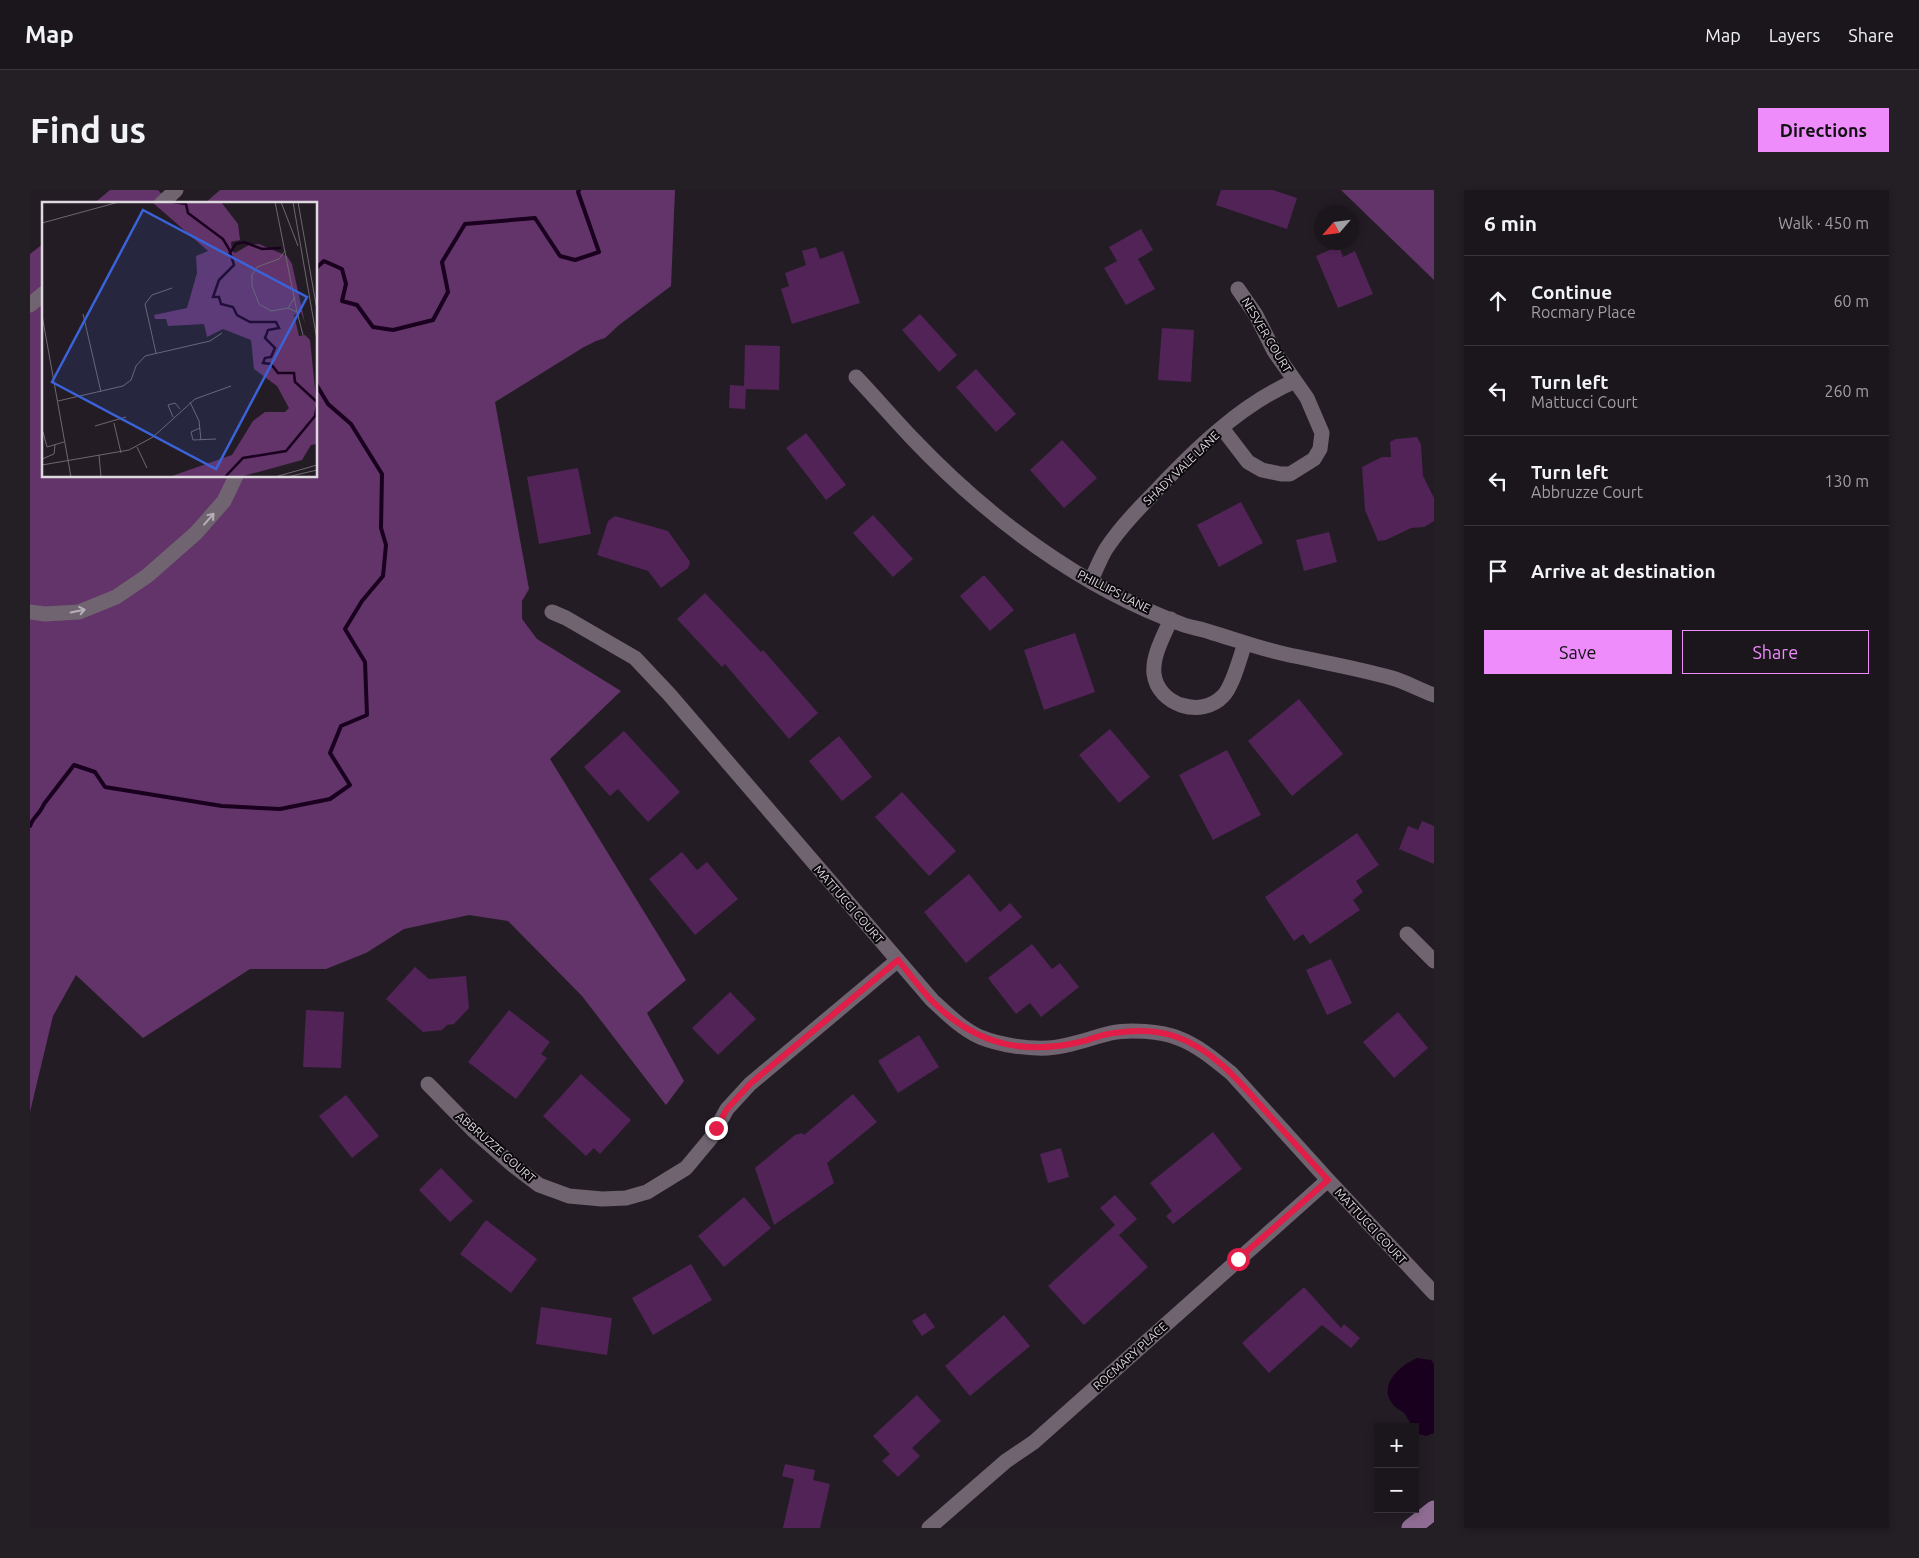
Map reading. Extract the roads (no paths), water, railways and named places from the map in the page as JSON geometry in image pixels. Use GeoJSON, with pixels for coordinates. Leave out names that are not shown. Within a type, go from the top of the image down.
{"type":"FeatureCollection","features":[{"type":"Feature","properties":{"kind":"main road"},"geometry":{"type":"LineString","coordinates":[[1411,1528],[1434,1510]]}},
{"type":"Feature","properties":{"kind":"street"},"geometry":{"type":"LineString","coordinates":[[163,202],[176,190]]}},
{"type":"Feature","properties":{"kind":"street","name":"NESVER COURT"},"geometry":{"type":"LineString","coordinates":[[1238,289],[1256,315],[1274,351],[1295,381]]}},
{"type":"Feature","properties":{"kind":"street"},"geometry":{"type":"LineString","coordinates":[[30,305],[42,296]]}},
{"type":"Feature","properties":{"kind":"street","name":"PHILLIPS LANE"},"geometry":{"type":"LineString","coordinates":[[856,377],[956,482],[1000,519],[1054,560],[1110,592],[1171,619],[1230,640],[1394,678],[1434,695]]}},
{"type":"Feature","properties":{"kind":"street"},"geometry":{"type":"LineString","coordinates":[[1222,428],[1248,462],[1262,470],[1290,474],[1308,464],[1314,459],[1320,449],[1322,433],[1307,398],[1295,381]]}},
{"type":"Feature","properties":{"kind":"street","name":"SHADY VALE LANE"},"geometry":{"type":"LineString","coordinates":[[1090,580],[1106,549],[1125,524],[1169,477],[1222,428],[1259,400],[1295,381]]}},
{"type":"Feature","properties":{"kind":"street"},"geometry":{"type":"LineString","coordinates":[[30,612],[45,614],[79,612],[116,597],[147,576],[196,533],[224,502],[235,478]]}},
{"type":"Feature","properties":{"kind":"street","name":"MATTUCCI COURT"},"geometry":{"type":"LineString","coordinates":[[552,612],[566,618],[635,658],[669,694],[932,1000],[956,1021],[979,1036],[1000,1043],[1047,1048],[1066,1046],[1113,1033],[1137,1032],[1157,1032],[1195,1046],[1216,1060],[1232,1074],[1434,1293]]}},
{"type":"Feature","properties":{"kind":"street"},"geometry":{"type":"LineString","coordinates":[[1171,619],[1157,652],[1154,674],[1160,691],[1176,703],[1190,709],[1207,707],[1223,696],[1235,675],[1245,643]]}},
{"type":"Feature","properties":{"kind":"street"},"geometry":{"type":"LineString","coordinates":[[1407,934],[1434,961]]}},
{"type":"Feature","properties":{"kind":"street","name":"ABBRUZZE COURT"},"geometry":{"type":"LineString","coordinates":[[428,1084],[473,1130],[539,1185],[569,1196],[602,1199],[626,1198],[647,1192],[686,1168],[711,1138],[727,1109],[750,1084],[898,960]]}},
{"type":"Feature","properties":{"kind":"street","name":"ROCMARY PLACE"},"geometry":{"type":"LineString","coordinates":[[930,1528],[1006,1461],[1034,1442],[1328,1180]]}},
{"type":"Feature","properties":{"kind":"waterway"},"geometry":{"type":"LineString","coordinates":[[318,266],[324,261],[342,269],[346,284],[342,301],[357,305],[373,327],[393,330],[433,320],[448,292],[442,262],[465,224],[535,218],[560,256],[575,260],[599,252],[578,192],[579,190]]}},
{"type":"Feature","properties":{"kind":"waterway"},"geometry":{"type":"LineString","coordinates":[[30,826],[44,804],[74,765],[95,772],[105,787],[222,806],[280,809],[330,799],[350,785],[330,753],[341,726],[367,715],[365,662],[345,629],[362,601],[383,576],[386,545],[381,528],[382,474],[351,424],[328,404],[318,387]]}}]}
